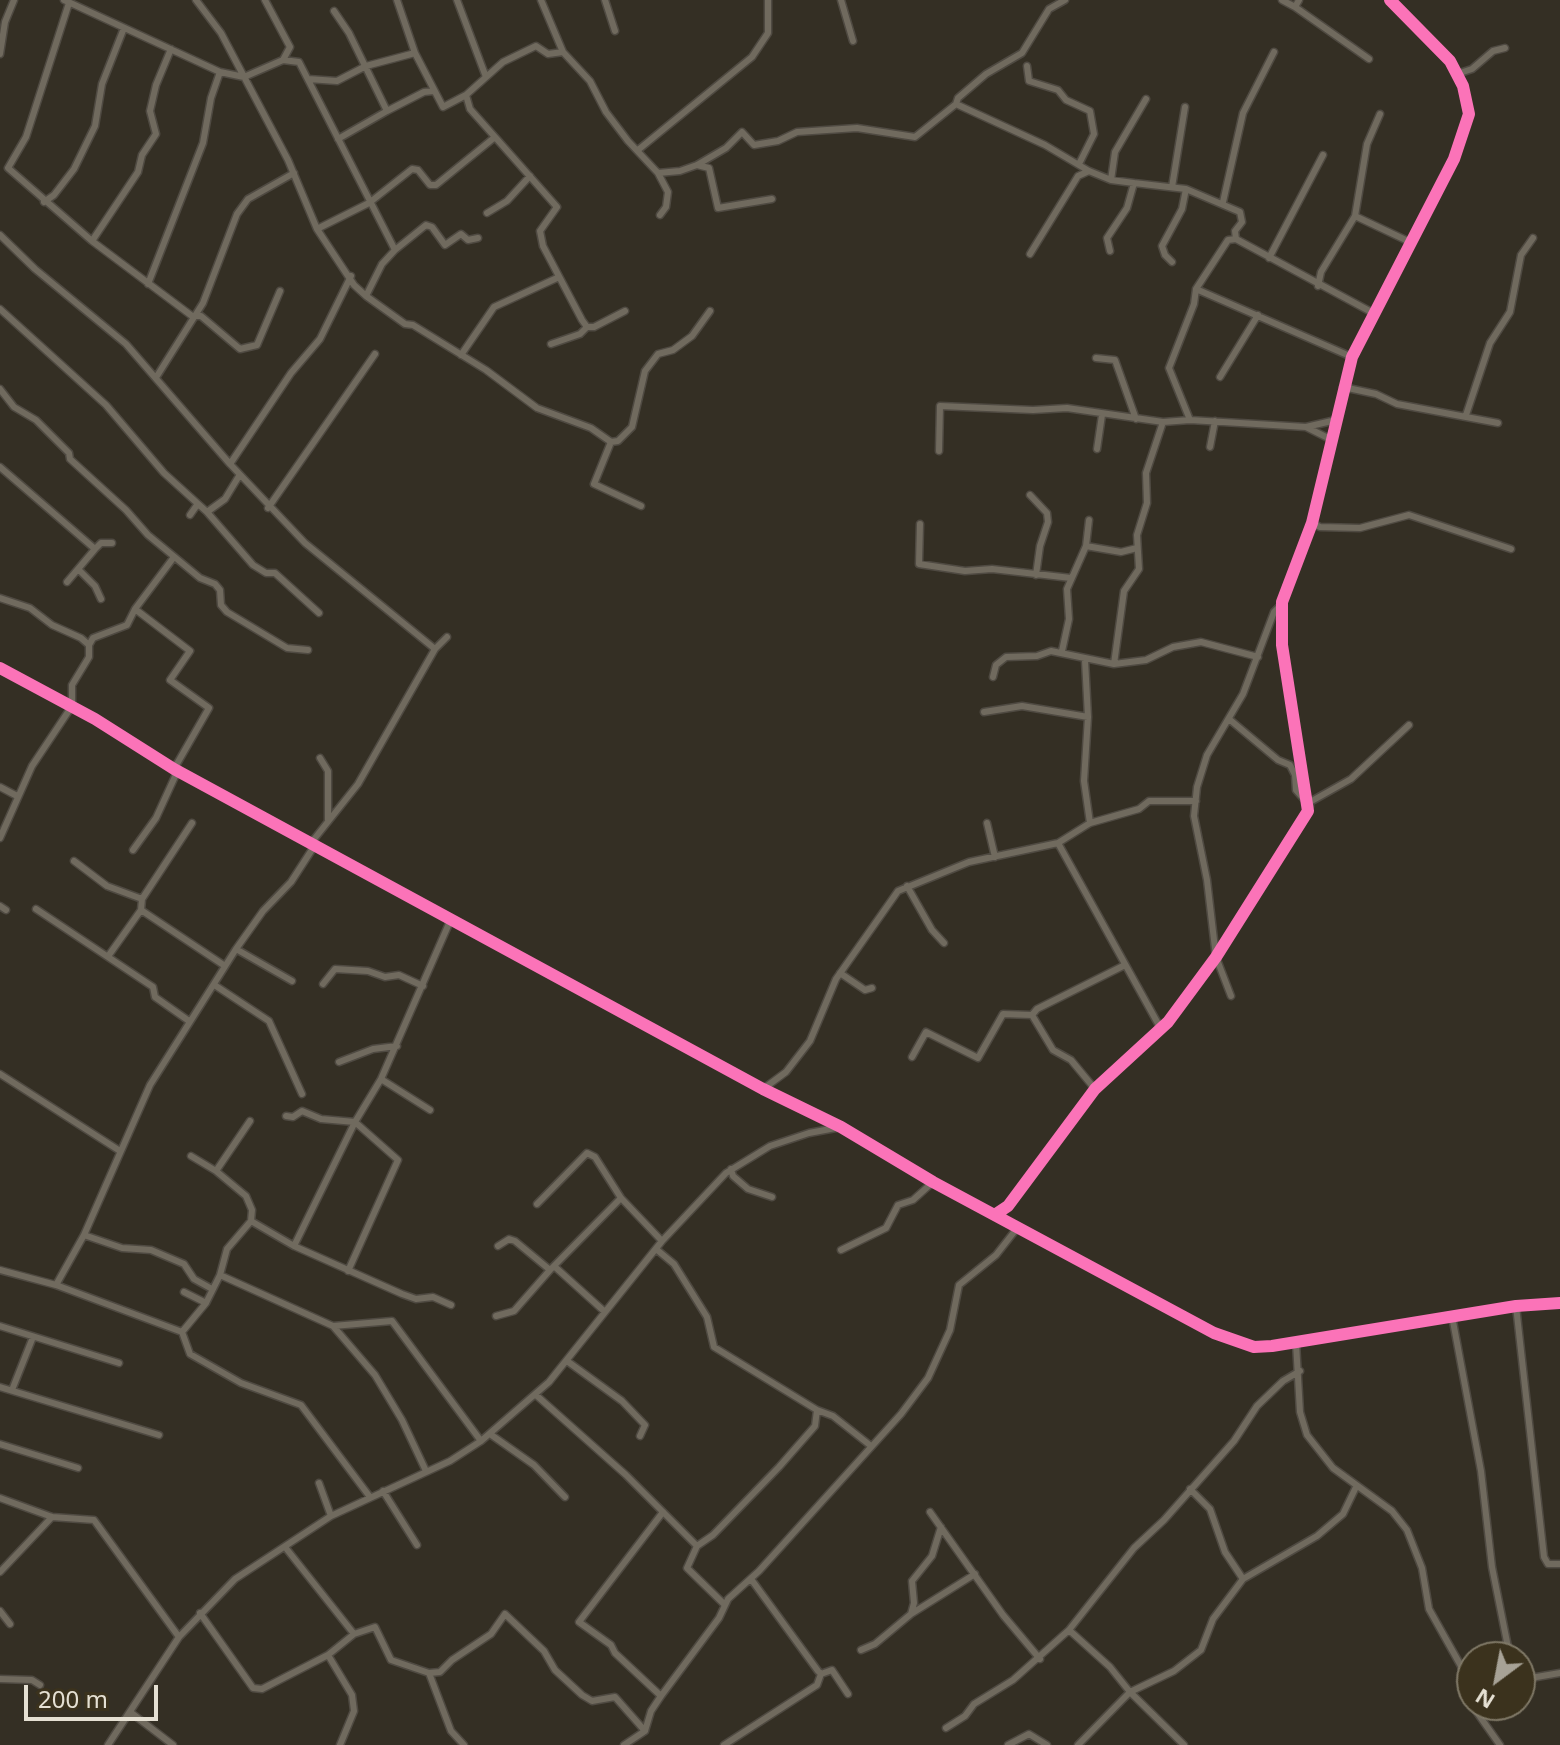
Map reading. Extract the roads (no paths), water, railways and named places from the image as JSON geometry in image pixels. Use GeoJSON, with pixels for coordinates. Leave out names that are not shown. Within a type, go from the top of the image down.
{"type":"FeatureCollection","features":[{"type":"Feature","properties":{"kind":"street"},"geometry":{"type":"LineString","coordinates":[[0,54],[5,22],[14,0]]}},
{"type":"Feature","properties":{"kind":"street"},"geometry":{"type":"LineString","coordinates":[[196,0],[221,33],[294,173],[317,229],[351,276],[354,285],[405,324],[413,325],[461,355],[537,408],[591,428],[611,442],[618,441],[632,427],[645,371],[658,354],[673,350],[692,336],[710,311]]}},
{"type":"Feature","properties":{"kind":"street"},"geometry":{"type":"LineString","coordinates":[[265,0],[290,47],[283,60]]}},
{"type":"Feature","properties":{"kind":"street"},"geometry":{"type":"LineString","coordinates":[[397,0],[415,53],[443,107],[466,95],[503,62],[536,46],[548,54],[563,52]]}},
{"type":"Feature","properties":{"kind":"street"},"geometry":{"type":"LineString","coordinates":[[457,0],[486,77]]}},
{"type":"Feature","properties":{"kind":"street"},"geometry":{"type":"LineString","coordinates":[[541,0],[563,52],[590,81],[606,112],[658,173],[668,192],[666,207],[660,215]]}},
{"type":"Feature","properties":{"kind":"street"},"geometry":{"type":"LineString","coordinates":[[605,0],[615,31]]}},
{"type":"Feature","properties":{"kind":"street"},"geometry":{"type":"LineString","coordinates":[[638,150],[752,57],[768,33],[768,0]]}},
{"type":"Feature","properties":{"kind":"street"},"geometry":{"type":"LineString","coordinates":[[841,0],[853,41]]}},
{"type":"Feature","properties":{"kind":"street"},"geometry":{"type":"LineString","coordinates":[[658,173],[680,171],[697,165],[726,148],[742,132],[754,145],[778,141],[797,132],[857,128],[915,137],[956,104],[958,98],[986,74],[1022,53],[1049,9],[1065,0]]}},
{"type":"Feature","properties":{"kind":"street"},"geometry":{"type":"LineString","coordinates":[[1282,0],[1297,4],[1369,59]]}},
{"type":"Feature","properties":{"kind":"street"},"geometry":{"type":"LineString","coordinates":[[8,168],[26,137],[66,1],[220,72],[244,77],[283,60],[299,62],[395,250]]}},
{"type":"Feature","properties":{"kind":"street"},"geometry":{"type":"LineString","coordinates":[[1231,996],[1216,957],[1207,880],[1194,816],[1207,755],[1229,719],[1258,657],[1312,523],[1352,357],[1467,130],[1469,114],[1457,74],[1441,50],[1395,1]]}},
{"type":"Feature","properties":{"kind":"street"},"geometry":{"type":"LineString","coordinates":[[334,11],[366,66],[387,111]]}},
{"type":"Feature","properties":{"kind":"street"},"geometry":{"type":"LineString","coordinates":[[44,202],[54,195],[74,169],[95,126],[102,84],[124,28]]}},
{"type":"Feature","properties":{"kind":"street"},"geometry":{"type":"LineString","coordinates":[[1457,74],[1472,69],[1493,51],[1505,48]]}},
{"type":"Feature","properties":{"kind":"street"},"geometry":{"type":"LineString","coordinates":[[92,241],[138,172],[142,155],[156,134],[150,111],[156,85],[171,49]]}},
{"type":"Feature","properties":{"kind":"street"},"geometry":{"type":"LineString","coordinates":[[1223,202],[1243,113],[1274,52]]}},
{"type":"Feature","properties":{"kind":"street"},"geometry":{"type":"LineString","coordinates":[[308,79],[337,81],[366,66],[415,53]]}},
{"type":"Feature","properties":{"kind":"street"},"geometry":{"type":"LineString","coordinates":[[1027,66],[1029,81],[1058,90],[1066,100],[1090,111],[1094,134],[1079,164]]}},
{"type":"Feature","properties":{"kind":"street"},"geometry":{"type":"LineString","coordinates":[[148,284],[203,143],[211,98],[220,72]]}},
{"type":"Feature","properties":{"kind":"street"},"geometry":{"type":"LineString","coordinates":[[338,139],[424,92],[433,91]]}},
{"type":"Feature","properties":{"kind":"street"},"geometry":{"type":"LineString","coordinates":[[466,95],[470,109],[557,207],[540,231],[557,278],[587,327]]}},
{"type":"Feature","properties":{"kind":"street"},"geometry":{"type":"LineString","coordinates":[[1111,180],[1115,152],[1146,99]]}},
{"type":"Feature","properties":{"kind":"street"},"geometry":{"type":"LineString","coordinates":[[956,104],[1111,180],[1186,189],[1223,202],[1243,216],[1235,231],[1236,239]]}},
{"type":"Feature","properties":{"kind":"street"},"geometry":{"type":"LineString","coordinates":[[1172,187],[1185,107]]}},
{"type":"Feature","properties":{"kind":"street"},"geometry":{"type":"LineString","coordinates":[[1318,286],[1321,272],[1355,216],[1367,144],[1380,114]]}},
{"type":"Feature","properties":{"kind":"street"},"geometry":{"type":"LineString","coordinates":[[317,229],[369,203],[412,169],[418,170],[430,185],[436,185],[495,137]]}},
{"type":"Feature","properties":{"kind":"street"},"geometry":{"type":"LineString","coordinates":[[1269,258],[1323,155]]}},
{"type":"Feature","properties":{"kind":"street"},"geometry":{"type":"LineString","coordinates":[[0,163],[92,241],[192,316],[201,316],[240,349],[257,345],[280,291]]}},
{"type":"Feature","properties":{"kind":"street"},"geometry":{"type":"LineString","coordinates":[[697,165],[709,168],[718,208],[772,199]]}},
{"type":"Feature","properties":{"kind":"street"},"geometry":{"type":"LineString","coordinates":[[1030,254],[1078,176],[1089,171]]}},
{"type":"Feature","properties":{"kind":"street"},"geometry":{"type":"LineString","coordinates":[[157,376],[203,303],[248,199],[294,173]]}},
{"type":"Feature","properties":{"kind":"street"},"geometry":{"type":"LineString","coordinates":[[487,213],[507,201],[530,176]]}},
{"type":"Feature","properties":{"kind":"street"},"geometry":{"type":"LineString","coordinates":[[1110,251],[1107,238],[1127,208],[1134,183]]}},
{"type":"Feature","properties":{"kind":"street"},"geometry":{"type":"LineString","coordinates":[[1172,262],[1162,246],[1182,209],[1186,189]]}},
{"type":"Feature","properties":{"kind":"street"},"geometry":{"type":"LineString","coordinates":[[1355,216],[1410,242]]}},
{"type":"Feature","properties":{"kind":"street"},"geometry":{"type":"LineString","coordinates":[[366,296],[379,269],[395,250],[429,225],[445,245],[461,234],[468,240],[478,238]]}},
{"type":"Feature","properties":{"kind":"street"},"geometry":{"type":"LineString","coordinates":[[0,235],[35,269],[117,336],[157,376],[177,406],[268,508],[435,649]]}},
{"type":"Feature","properties":{"kind":"street"},"geometry":{"type":"LineString","coordinates":[[1466,415],[1490,343],[1510,312],[1521,255],[1533,238]]}},
{"type":"Feature","properties":{"kind":"street"},"geometry":{"type":"LineString","coordinates":[[1190,420],[1169,368],[1194,304],[1196,289],[1228,240],[1236,239],[1318,286],[1375,314]]}},
{"type":"Feature","properties":{"kind":"street"},"geometry":{"type":"LineString","coordinates":[[1306,279],[1321,272]]}},
{"type":"Feature","properties":{"kind":"street"},"geometry":{"type":"LineString","coordinates":[[230,464],[291,373],[320,339],[351,276]]}},
{"type":"Feature","properties":{"kind":"street"},"geometry":{"type":"LineString","coordinates":[[461,355],[494,307],[557,278]]}},
{"type":"Feature","properties":{"kind":"street"},"geometry":{"type":"LineString","coordinates":[[1196,289],[1352,357]]}},
{"type":"Feature","properties":{"kind":"street"},"geometry":{"type":"LineString","coordinates":[[0,309],[106,405],[164,473],[207,512],[253,565],[266,573],[275,573],[319,613]]}},
{"type":"Feature","properties":{"kind":"street"},"geometry":{"type":"LineString","coordinates":[[551,344],[580,334],[587,327],[625,311]]}},
{"type":"Feature","properties":{"kind":"street"},"geometry":{"type":"LineString","coordinates":[[1220,377],[1258,315]]}},
{"type":"Feature","properties":{"kind":"street"},"geometry":{"type":"LineString","coordinates":[[268,508],[375,354]]}},
{"type":"Feature","properties":{"kind":"street"},"geometry":{"type":"LineString","coordinates":[[1096,358],[1115,360],[1136,419]]}},
{"type":"Feature","properties":{"kind":"street"},"geometry":{"type":"LineString","coordinates":[[1343,387],[1376,394],[1397,404],[1498,423]]}},
{"type":"Feature","properties":{"kind":"street"},"geometry":{"type":"LineString","coordinates":[[0,389],[14,407],[36,420],[69,453],[70,459],[174,557],[200,578],[215,584],[221,605],[227,612],[287,648],[308,650]]}},
{"type":"Feature","properties":{"kind":"street"},"geometry":{"type":"LineString","coordinates":[[939,451],[940,406],[1033,410],[1067,408],[1163,422],[1190,420],[1306,427],[1336,420]]}},
{"type":"Feature","properties":{"kind":"street"},"geometry":{"type":"LineString","coordinates":[[1097,449],[1102,415]]}},
{"type":"Feature","properties":{"kind":"street"},"geometry":{"type":"LineString","coordinates":[[1210,447],[1215,421]]}},
{"type":"Feature","properties":{"kind":"street"},"geometry":{"type":"LineString","coordinates":[[1114,664],[1124,591],[1139,569],[1139,520],[1147,503],[1146,473],[1163,422]]}},
{"type":"Feature","properties":{"kind":"street"},"geometry":{"type":"LineString","coordinates":[[1306,427],[1332,440]]}},
{"type":"Feature","properties":{"kind":"street"},"geometry":{"type":"LineString","coordinates":[[611,442],[594,484],[641,506]]}},
{"type":"Feature","properties":{"kind":"street"},"geometry":{"type":"LineString","coordinates":[[0,467],[95,549]]}},
{"type":"Feature","properties":{"kind":"street"},"geometry":{"type":"LineString","coordinates":[[207,512],[225,499],[239,476]]}},
{"type":"Feature","properties":{"kind":"street"},"geometry":{"type":"LineString","coordinates":[[1030,495],[1047,513],[1048,522],[1040,546],[1036,575]]}},
{"type":"Feature","properties":{"kind":"street"},"geometry":{"type":"LineString","coordinates":[[190,515],[197,505]]}},
{"type":"Feature","properties":{"kind":"street"},"geometry":{"type":"LineString","coordinates":[[1312,523],[1320,527],[1360,528],[1409,515],[1511,549]]}},
{"type":"Feature","properties":{"kind":"street"},"geometry":{"type":"LineString","coordinates":[[1062,651],[1071,578],[1086,546],[1089,520]]}},
{"type":"Feature","properties":{"kind":"street"},"geometry":{"type":"LineString","coordinates":[[920,524],[919,564],[965,571],[992,569],[1071,578]]}},
{"type":"Feature","properties":{"kind":"street"},"geometry":{"type":"LineString","coordinates":[[67,582],[101,543],[112,543]]}},
{"type":"Feature","properties":{"kind":"street"},"geometry":{"type":"LineString","coordinates":[[1086,546],[1121,552],[1137,548]]}},
{"type":"Feature","properties":{"kind":"street"},"geometry":{"type":"LineString","coordinates":[[0,838],[32,766],[72,706],[72,685],[89,657],[89,645],[93,638],[127,625],[135,609],[174,557]]}},
{"type":"Feature","properties":{"kind":"street"},"geometry":{"type":"LineString","coordinates":[[79,570],[85,580],[95,586],[101,599]]}},
{"type":"Feature","properties":{"kind":"street"},"geometry":{"type":"LineString","coordinates":[[0,598],[30,608],[89,645]]}},
{"type":"Feature","properties":{"kind":"street"},"geometry":{"type":"LineString","coordinates":[[1280,606],[1290,701],[1310,804]]}},
{"type":"Feature","properties":{"kind":"street"},"geometry":{"type":"LineString","coordinates":[[133,850],[156,818],[176,769],[209,708],[170,680],[190,651],[135,609]]}},
{"type":"Feature","properties":{"kind":"street"},"geometry":{"type":"LineString","coordinates":[[56,1285],[84,1235],[150,1085],[174,1052],[189,1021],[216,986],[236,949],[263,911],[291,882],[328,820],[341,809],[358,784],[435,649],[447,637]]}},
{"type":"Feature","properties":{"kind":"street"},"geometry":{"type":"LineString","coordinates":[[993,677],[996,665],[1006,657],[1062,651],[1085,660],[1114,664],[1146,660],[1173,647],[1201,642],[1258,657]]}},
{"type":"Feature","properties":{"kind":"street"},"geometry":{"type":"LineString","coordinates":[[1085,660],[1088,717],[1084,781],[1090,823]]}},
{"type":"Feature","properties":{"kind":"street"},"geometry":{"type":"LineString","coordinates":[[0,668],[72,706],[176,769],[763,1089],[841,1127],[933,1182],[1214,1333],[1254,1347],[1296,1343],[1516,1306],[1560,1303]]}},
{"type":"Feature","properties":{"kind":"street"},"geometry":{"type":"LineString","coordinates":[[984,712],[1022,706],[1088,717]]}},
{"type":"Feature","properties":{"kind":"street"},"geometry":{"type":"LineString","coordinates":[[1229,719],[1278,760],[1290,765],[1295,775],[1296,790],[1310,804]]}},
{"type":"Feature","properties":{"kind":"street"},"geometry":{"type":"LineString","coordinates":[[996,1214],[1008,1206],[1095,1089],[1161,1029],[1216,957],[1298,831],[1310,804],[1357,774],[1409,725]]}},
{"type":"Feature","properties":{"kind":"street"},"geometry":{"type":"LineString","coordinates":[[320,758],[328,771],[328,820]]}},
{"type":"Feature","properties":{"kind":"street"},"geometry":{"type":"LineString","coordinates":[[0,787],[17,796]]}},
{"type":"Feature","properties":{"kind":"street"},"geometry":{"type":"LineString","coordinates":[[763,1089],[786,1072],[810,1041],[840,973],[898,891],[939,872],[1058,843],[1090,823],[1139,809],[1149,801],[1196,801]]}},
{"type":"Feature","properties":{"kind":"street"},"geometry":{"type":"LineString","coordinates":[[109,955],[141,910],[142,899],[192,823]]}},
{"type":"Feature","properties":{"kind":"street"},"geometry":{"type":"LineString","coordinates":[[987,823],[995,857]]}},
{"type":"Feature","properties":{"kind":"street"},"geometry":{"type":"LineString","coordinates":[[1058,843],[1161,1029]]}},
{"type":"Feature","properties":{"kind":"street"},"geometry":{"type":"LineString","coordinates":[[74,861],[107,886],[142,899]]}},
{"type":"Feature","properties":{"kind":"street"},"geometry":{"type":"LineString","coordinates":[[907,886],[932,930],[944,943]]}},
{"type":"Feature","properties":{"kind":"street"},"geometry":{"type":"LineString","coordinates":[[36,909],[153,987],[155,997],[189,1021]]}},
{"type":"Feature","properties":{"kind":"street"},"geometry":{"type":"LineString","coordinates":[[141,910],[225,966]]}},
{"type":"Feature","properties":{"kind":"street"},"geometry":{"type":"LineString","coordinates":[[294,1246],[355,1122],[397,1046],[451,919]]}},
{"type":"Feature","properties":{"kind":"street"},"geometry":{"type":"LineString","coordinates":[[236,949],[292,981]]}},
{"type":"Feature","properties":{"kind":"street"},"geometry":{"type":"LineString","coordinates":[[1032,1015],[1037,1009],[1125,965]]}},
{"type":"Feature","properties":{"kind":"street"},"geometry":{"type":"LineString","coordinates":[[323,984],[335,969],[368,971],[385,977],[399,975],[423,986]]}},
{"type":"Feature","properties":{"kind":"street"},"geometry":{"type":"LineString","coordinates":[[840,973],[865,990],[872,988]]}},
{"type":"Feature","properties":{"kind":"street"},"geometry":{"type":"LineString","coordinates":[[216,986],[269,1021],[302,1094]]}},
{"type":"Feature","properties":{"kind":"street"},"geometry":{"type":"LineString","coordinates":[[912,1057],[926,1032],[978,1058],[1003,1014],[1032,1015]]}},
{"type":"Feature","properties":{"kind":"street"},"geometry":{"type":"LineString","coordinates":[[1032,1015],[1053,1050],[1071,1060],[1095,1089]]}},
{"type":"Feature","properties":{"kind":"street"},"geometry":{"type":"LineString","coordinates":[[339,1062],[373,1049],[397,1046]]}},
{"type":"Feature","properties":{"kind":"street"},"geometry":{"type":"LineString","coordinates":[[0,1074],[120,1151]]}},
{"type":"Feature","properties":{"kind":"street"},"geometry":{"type":"LineString","coordinates":[[381,1079],[430,1110]]}},
{"type":"Feature","properties":{"kind":"street"},"geometry":{"type":"LineString","coordinates":[[286,1116],[293,1117],[302,1111],[321,1119],[355,1122],[398,1160],[348,1271]]}},
{"type":"Feature","properties":{"kind":"street"},"geometry":{"type":"LineString","coordinates":[[216,1171],[250,1121]]}},
{"type":"Feature","properties":{"kind":"street"},"geometry":{"type":"LineString","coordinates":[[108,1745],[179,1637],[235,1579],[331,1516],[481,1441],[536,1395],[567,1361],[662,1241],[731,1169],[747,1157],[791,1138],[841,1127]]}},
{"type":"Feature","properties":{"kind":"street"},"geometry":{"type":"LineString","coordinates":[[537,1204],[587,1153],[595,1157],[621,1198],[662,1241]]}},
{"type":"Feature","properties":{"kind":"street"},"geometry":{"type":"LineString","coordinates":[[182,1332],[206,1303],[220,1275],[227,1249],[251,1221],[252,1210],[246,1196],[216,1171],[191,1156]]}},
{"type":"Feature","properties":{"kind":"street"},"geometry":{"type":"LineString","coordinates":[[731,1169],[748,1189],[772,1197]]}},
{"type":"Feature","properties":{"kind":"street"},"geometry":{"type":"LineString","coordinates":[[841,1250],[886,1228],[898,1205],[913,1200],[933,1182]]}},
{"type":"Feature","properties":{"kind":"street"},"geometry":{"type":"LineString","coordinates":[[496,1316],[514,1311],[621,1198]]}},
{"type":"Feature","properties":{"kind":"street"},"geometry":{"type":"LineString","coordinates":[[1006,1221],[1008,1206]]}},
{"type":"Feature","properties":{"kind":"street"},"geometry":{"type":"LineString","coordinates":[[251,1221],[294,1246],[402,1294],[416,1299],[433,1297],[451,1305]]}},
{"type":"Feature","properties":{"kind":"street"},"geometry":{"type":"LineString","coordinates":[[624,1745],[645,1731],[651,1711],[725,1605],[871,1446],[928,1378],[950,1330],[959,1285],[996,1255],[1018,1227]]}},
{"type":"Feature","properties":{"kind":"street"},"geometry":{"type":"LineString","coordinates":[[84,1235],[122,1248],[151,1250],[184,1264],[194,1279],[212,1289]]}},
{"type":"Feature","properties":{"kind":"street"},"geometry":{"type":"LineString","coordinates":[[498,1246],[509,1239],[515,1241],[605,1312]]}},
{"type":"Feature","properties":{"kind":"street"},"geometry":{"type":"LineString","coordinates":[[656,1249],[674,1264],[707,1317],[714,1347],[817,1410],[833,1416],[871,1446]]}},
{"type":"Feature","properties":{"kind":"street"},"geometry":{"type":"LineString","coordinates":[[0,1270],[56,1285],[182,1332],[190,1354],[241,1383],[301,1405],[370,1497]]}},
{"type":"Feature","properties":{"kind":"street"},"geometry":{"type":"LineString","coordinates":[[220,1275],[333,1326],[375,1375],[402,1420],[426,1471]]}},
{"type":"Feature","properties":{"kind":"street"},"geometry":{"type":"LineString","coordinates":[[184,1292],[206,1303]]}},
{"type":"Feature","properties":{"kind":"street"},"geometry":{"type":"LineString","coordinates":[[1516,1306],[1544,1557],[1548,1564],[1560,1564]]}},
{"type":"Feature","properties":{"kind":"street"},"geometry":{"type":"LineString","coordinates":[[1452,1316],[1481,1471],[1492,1567],[1507,1641]]}},
{"type":"Feature","properties":{"kind":"street"},"geometry":{"type":"LineString","coordinates":[[333,1326],[392,1321],[481,1441]]}},
{"type":"Feature","properties":{"kind":"street"},"geometry":{"type":"LineString","coordinates":[[0,1326],[119,1363]]}},
{"type":"Feature","properties":{"kind":"street"},"geometry":{"type":"LineString","coordinates":[[12,1390],[33,1337]]}},
{"type":"Feature","properties":{"kind":"street"},"geometry":{"type":"LineString","coordinates":[[1296,1343],[1300,1412],[1307,1435],[1317,1452],[1356,1487],[1392,1511],[1407,1530],[1422,1568],[1429,1609],[1461,1666],[1471,1704],[1500,1745]]}},
{"type":"Feature","properties":{"kind":"street"},"geometry":{"type":"LineString","coordinates":[[567,1361],[622,1401],[645,1425],[640,1436]]}},
{"type":"Feature","properties":{"kind":"street"},"geometry":{"type":"LineString","coordinates":[[946,1728],[965,1716],[974,1704],[1040,1659],[1069,1630],[1117,1568],[1234,1441],[1257,1406],[1283,1381],[1300,1371]]}},
{"type":"Feature","properties":{"kind":"street"},"geometry":{"type":"LineString","coordinates":[[0,1387],[159,1435]]}},
{"type":"Feature","properties":{"kind":"street"},"geometry":{"type":"LineString","coordinates":[[536,1395],[697,1546]]}},
{"type":"Feature","properties":{"kind":"street"},"geometry":{"type":"LineString","coordinates":[[725,1605],[687,1568],[697,1546],[713,1535],[779,1467],[815,1426],[817,1410]]}},
{"type":"Feature","properties":{"kind":"street"},"geometry":{"type":"LineString","coordinates":[[490,1434],[534,1465],[565,1497]]}},
{"type":"Feature","properties":{"kind":"street"},"geometry":{"type":"LineString","coordinates":[[0,1444],[78,1468]]}},
{"type":"Feature","properties":{"kind":"street"},"geometry":{"type":"LineString","coordinates":[[319,1483],[331,1516]]}},
{"type":"Feature","properties":{"kind":"street"},"geometry":{"type":"LineString","coordinates":[[1078,1745],[1130,1692],[1190,1662],[1201,1650],[1213,1619],[1243,1579],[1317,1536],[1343,1514],[1356,1487]]}},
{"type":"Feature","properties":{"kind":"street"},"geometry":{"type":"LineString","coordinates":[[1190,1489],[1210,1509],[1225,1552],[1243,1579]]}},
{"type":"Feature","properties":{"kind":"street"},"geometry":{"type":"LineString","coordinates":[[383,1491],[417,1545]]}},
{"type":"Feature","properties":{"kind":"street"},"geometry":{"type":"LineString","coordinates":[[0,1498],[52,1517],[94,1520],[179,1637]]}},
{"type":"Feature","properties":{"kind":"street"},"geometry":{"type":"LineString","coordinates":[[661,1696],[615,1653],[611,1645],[579,1622],[663,1512]]}},
{"type":"Feature","properties":{"kind":"street"},"geometry":{"type":"LineString","coordinates":[[930,1512],[1040,1659]]}},
{"type":"Feature","properties":{"kind":"street"},"geometry":{"type":"LineString","coordinates":[[0,1572],[52,1517]]}},
{"type":"Feature","properties":{"kind":"street"},"geometry":{"type":"LineString","coordinates":[[911,1614],[914,1603],[912,1581],[932,1556],[941,1527]]}},
{"type":"Feature","properties":{"kind":"street"},"geometry":{"type":"LineString","coordinates":[[285,1547],[354,1634]]}},
{"type":"Feature","properties":{"kind":"street"},"geometry":{"type":"LineString","coordinates":[[861,1650],[875,1644],[911,1614],[975,1574]]}},
{"type":"Feature","properties":{"kind":"street"},"geometry":{"type":"LineString","coordinates":[[751,1579],[821,1674]]}},
{"type":"Feature","properties":{"kind":"street"},"geometry":{"type":"LineString","coordinates":[[0,1611],[10,1624]]}},
{"type":"Feature","properties":{"kind":"street"},"geometry":{"type":"LineString","coordinates":[[200,1613],[253,1688],[262,1689],[328,1655],[354,1634],[375,1627],[391,1660],[429,1673],[440,1672],[452,1660],[491,1634],[505,1614],[544,1651],[555,1670],[582,1695],[592,1701],[615,1697],[645,1731]]}},
{"type":"Feature","properties":{"kind":"street"},"geometry":{"type":"LineString","coordinates":[[1069,1630],[1110,1667],[1130,1692],[1184,1745]]}},
{"type":"Feature","properties":{"kind":"street"},"geometry":{"type":"LineString","coordinates":[[328,1655],[352,1695],[354,1711],[340,1745]]}},
{"type":"Feature","properties":{"kind":"street"},"geometry":{"type":"LineString","coordinates":[[821,1674],[832,1670],[848,1694]]}},
{"type":"Feature","properties":{"kind":"street"},"geometry":{"type":"LineString","coordinates":[[429,1673],[451,1731],[464,1745]]}},
{"type":"Feature","properties":{"kind":"street"},"geometry":{"type":"LineString","coordinates":[[1536,1677],[1560,1673]]}},
{"type":"Feature","properties":{"kind":"street"},"geometry":{"type":"LineString","coordinates":[[724,1745],[817,1685],[821,1674]]}},
{"type":"Feature","properties":{"kind":"street"},"geometry":{"type":"LineString","coordinates":[[0,1679],[32,1680],[40,1685]]}},
{"type":"Feature","properties":{"kind":"street"},"geometry":{"type":"LineString","coordinates":[[130,1712],[173,1745]]}},
{"type":"Feature","properties":{"kind":"street"},"geometry":{"type":"LineString","coordinates":[[1008,1745],[1029,1734],[1047,1745]]}},
{"type":"Feature","properties":{"kind":"street"},"geometry":{"type":"LineString","coordinates":[[1085,1736],[1091,1745]]}}]}
